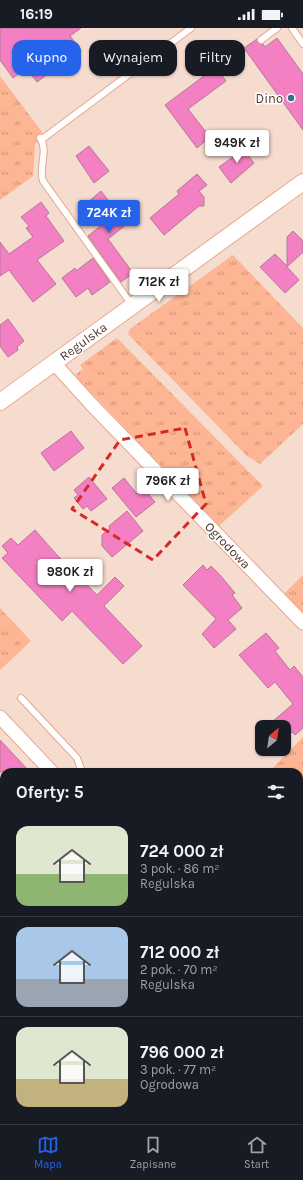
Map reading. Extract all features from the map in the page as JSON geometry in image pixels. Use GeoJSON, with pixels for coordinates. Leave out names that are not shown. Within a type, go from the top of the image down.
{"type":"FeatureCollection","features":[{"type":"Feature","properties":{"kind":"street","name":"Regulska"},"geometry":{"type":"LineString","coordinates":[[0,402],[303,182]]}},
{"type":"Feature","properties":{"kind":"street","name":"Ogrodowa"},"geometry":{"type":"LineString","coordinates":[[54,362],[91,404],[303,623]]}},
{"type":"Feature","properties":{"kind":"street"},"geometry":{"type":"LineString","coordinates":[[0,717],[48,768]]}},
{"type":"Feature","properties":{"kind":"lane"},"geometry":{"type":"LineString","coordinates":[[132,305],[43,181],[41,171],[43,146],[40,139],[191,28]]}},
{"type":"Feature","properties":{"kind":"lane"},"geometry":{"type":"LineString","coordinates":[[260,40],[277,28]]}},
{"type":"Feature","properties":{"kind":"lane"},"geometry":{"type":"LineString","coordinates":[[292,28],[303,44]]}},
{"type":"Feature","properties":{"kind":"lane"},"geometry":{"type":"LineString","coordinates":[[21,698],[77,758],[81,768]]}},
{"type":"Feature","properties":{"kind":"highlighted area"},"geometry":{"type":"Polygon","coordinates":[[[185,428],[206,504],[153,560],[72,509],[120,440],[185,428]]]}},
{"type":"Feature","properties":{"kind":"green space"},"geometry":{"type":"Polygon","coordinates":[[[0,76],[42,132],[35,145],[33,176],[0,200],[0,76]]]}},
{"type":"Feature","properties":{"kind":"green space"},"geometry":{"type":"Polygon","coordinates":[[[233,255],[303,328],[303,424],[260,464],[247,456],[128,334],[130,329],[233,255]]]}},
{"type":"Feature","properties":{"kind":"green space"},"geometry":{"type":"Polygon","coordinates":[[[117,338],[263,486],[219,526],[78,379],[76,374],[83,369],[80,365],[117,338]]]}},
{"type":"Feature","properties":{"kind":"green space"},"geometry":{"type":"Polygon","coordinates":[[[303,575],[303,614],[284,594],[303,575]]]}},
{"type":"Feature","properties":{"kind":"green space"},"geometry":{"type":"Polygon","coordinates":[[[0,608],[31,641],[0,670],[0,608]]]}},
{"type":"Feature","properties":{"kind":"green space"},"geometry":{"type":"Polygon","coordinates":[[[303,737],[303,768],[273,768],[285,756],[291,756],[291,749],[303,737]]]}},
{"type":"Feature","properties":{"kind":"building"},"geometry":{"type":"Polygon","coordinates":[[[0,28],[81,28],[70,36],[73,40],[12,40],[12,76],[16,76],[13,78],[0,60],[0,28]]]}},
{"type":"Feature","properties":{"kind":"building","name":"Dino"},"geometry":{"type":"Polygon","coordinates":[[[277,38],[303,74],[303,130],[245,49],[245,47],[257,39],[258,43],[263,44],[265,47],[277,38]]]}},
{"type":"Feature","properties":{"kind":"building"},"geometry":{"type":"Polygon","coordinates":[[[32,76],[45,76],[37,82],[32,76]]]}},
{"type":"Feature","properties":{"kind":"building"},"geometry":{"type":"Polygon","coordinates":[[[204,76],[222,76],[226,81],[188,109],[210,137],[197,148],[165,105],[204,76]]]}},
{"type":"Feature","properties":{"kind":"building"},"geometry":{"type":"Polygon","coordinates":[[[239,144],[254,163],[231,183],[219,167],[233,157],[229,152],[239,144]]]}},
{"type":"Feature","properties":{"kind":"building"},"geometry":{"type":"Polygon","coordinates":[[[89,146],[109,171],[94,183],[76,156],[89,146]]]}},
{"type":"Feature","properties":{"kind":"building"},"geometry":{"type":"Polygon","coordinates":[[[197,174],[207,185],[199,191],[204,197],[204,206],[199,206],[164,235],[150,218],[179,194],[177,191],[197,174]]]}},
{"type":"Feature","properties":{"kind":"building"},"geometry":{"type":"Polygon","coordinates":[[[101,191],[117,212],[123,208],[132,220],[108,239],[133,273],[121,282],[88,236],[103,224],[87,203],[101,191]]]}},
{"type":"Feature","properties":{"kind":"building"},"geometry":{"type":"Polygon","coordinates":[[[41,202],[49,213],[46,216],[64,241],[37,260],[56,284],[33,302],[9,270],[0,276],[0,242],[9,254],[33,237],[26,228],[29,226],[21,217],[41,202]]]}},
{"type":"Feature","properties":{"kind":"building"},"geometry":{"type":"Polygon","coordinates":[[[293,231],[303,241],[303,252],[287,267],[299,280],[285,293],[260,267],[275,254],[287,266],[287,237],[293,231]]]}},
{"type":"Feature","properties":{"kind":"building"},"geometry":{"type":"Polygon","coordinates":[[[93,258],[110,282],[92,295],[88,288],[76,297],[62,278],[75,268],[76,271],[93,258]]]}},
{"type":"Feature","properties":{"kind":"building"},"geometry":{"type":"Polygon","coordinates":[[[8,319],[24,341],[17,347],[18,350],[8,357],[0,346],[0,325],[8,319]]]}},
{"type":"Feature","properties":{"kind":"building"},"geometry":{"type":"Polygon","coordinates":[[[71,431],[84,448],[54,471],[41,453],[71,431]]]}},
{"type":"Feature","properties":{"kind":"building"},"geometry":{"type":"Polygon","coordinates":[[[89,477],[107,499],[91,511],[87,506],[83,509],[74,498],[78,495],[74,490],[89,477]]]}},
{"type":"Feature","properties":{"kind":"building"},"geometry":{"type":"Polygon","coordinates":[[[124,478],[137,494],[144,489],[155,502],[136,517],[112,488],[124,478]]]}},
{"type":"Feature","properties":{"kind":"building"},"geometry":{"type":"Polygon","coordinates":[[[127,511],[143,531],[112,557],[102,546],[102,535],[110,528],[109,526],[127,511]]]}},
{"type":"Feature","properties":{"kind":"building"},"geometry":{"type":"Polygon","coordinates":[[[35,530],[56,554],[97,595],[115,577],[124,586],[104,606],[142,646],[123,664],[72,611],[62,621],[2,558],[8,553],[2,546],[11,538],[18,545],[35,530]]]}},
{"type":"Feature","properties":{"kind":"building"},"geometry":{"type":"Polygon","coordinates":[[[203,565],[207,570],[211,566],[220,575],[235,593],[232,595],[242,608],[228,620],[236,629],[214,648],[202,634],[216,619],[183,585],[203,565]]]}},
{"type":"Feature","properties":{"kind":"building"},"geometry":{"type":"Polygon","coordinates":[[[266,633],[279,648],[275,651],[290,670],[294,666],[303,677],[303,728],[295,735],[292,732],[291,733],[291,720],[274,720],[293,704],[275,682],[268,688],[239,655],[266,633]]]}},
{"type":"Feature","properties":{"kind":"building"},"geometry":{"type":"Polygon","coordinates":[[[0,740],[26,768],[0,768],[0,740]]]}},
{"type":"Feature","properties":{"kind":"place","name":"Dino"},"geometry":{"type":"Point","coordinates":[291,98]}}]}
